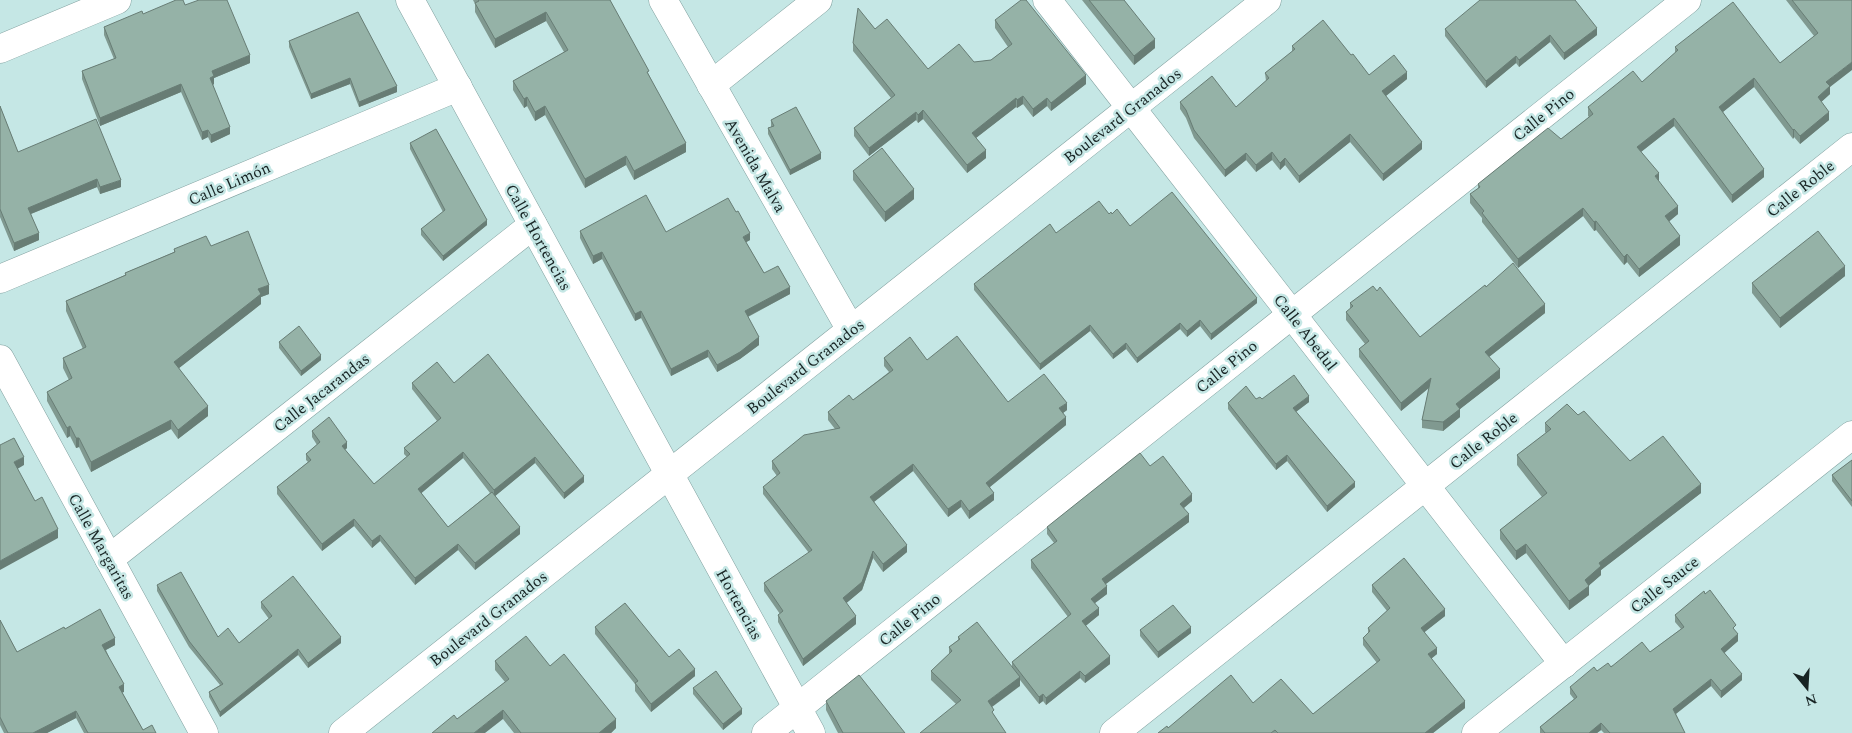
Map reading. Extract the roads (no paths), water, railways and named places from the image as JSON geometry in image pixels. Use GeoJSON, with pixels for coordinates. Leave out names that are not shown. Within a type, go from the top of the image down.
{"type":"FeatureCollection","features":[{"type":"Feature","properties":{"kind":"street"},"geometry":{"type":"LineString","coordinates":[[0,49],[117,0]]}},
{"type":"Feature","properties":{"kind":"street","name":"Calle Hortencias"},"geometry":{"type":"LineString","coordinates":[[410,0],[669,474]]}},
{"type":"Feature","properties":{"kind":"street","name":"Avenida Malva"},"geometry":{"type":"LineString","coordinates":[[663,0],[850,330]]}},
{"type":"Feature","properties":{"kind":"street"},"geometry":{"type":"LineString","coordinates":[[710,85],[818,0]]}},
{"type":"Feature","properties":{"kind":"street","name":"Calle Abedul"},"geometry":{"type":"LineString","coordinates":[[1047,0],[1564,664]]}},
{"type":"Feature","properties":{"kind":"street","name":"Boulevard Granados"},"geometry":{"type":"LineString","coordinates":[[343,733],[1267,0]]}},
{"type":"Feature","properties":{"kind":"street","name":"Calle Pino"},"geometry":{"type":"LineString","coordinates":[[766,733],[1687,0]]}},
{"type":"Feature","properties":{"kind":"street","name":"Calle Limón"},"geometry":{"type":"LineString","coordinates":[[0,279],[458,88]]}},
{"type":"Feature","properties":{"kind":"street","name":"Calle Roble"},"geometry":{"type":"LineString","coordinates":[[1114,733],[1852,147]]}},
{"type":"Feature","properties":{"kind":"street","name":"Calle Jacarandas"},"geometry":{"type":"LineString","coordinates":[[109,559],[533,225]]}},
{"type":"Feature","properties":{"kind":"street","name":"Calle Margaritas"},"geometry":{"type":"LineString","coordinates":[[0,359],[204,733]]}},
{"type":"Feature","properties":{"kind":"street","name":"Calle Sauce"},"geometry":{"type":"LineString","coordinates":[[1476,733],[1852,435]]}},
{"type":"Feature","properties":{"kind":"street","name":"Hortencias"},"geometry":{"type":"LineString","coordinates":[[669,474],[811,733]]}}]}
